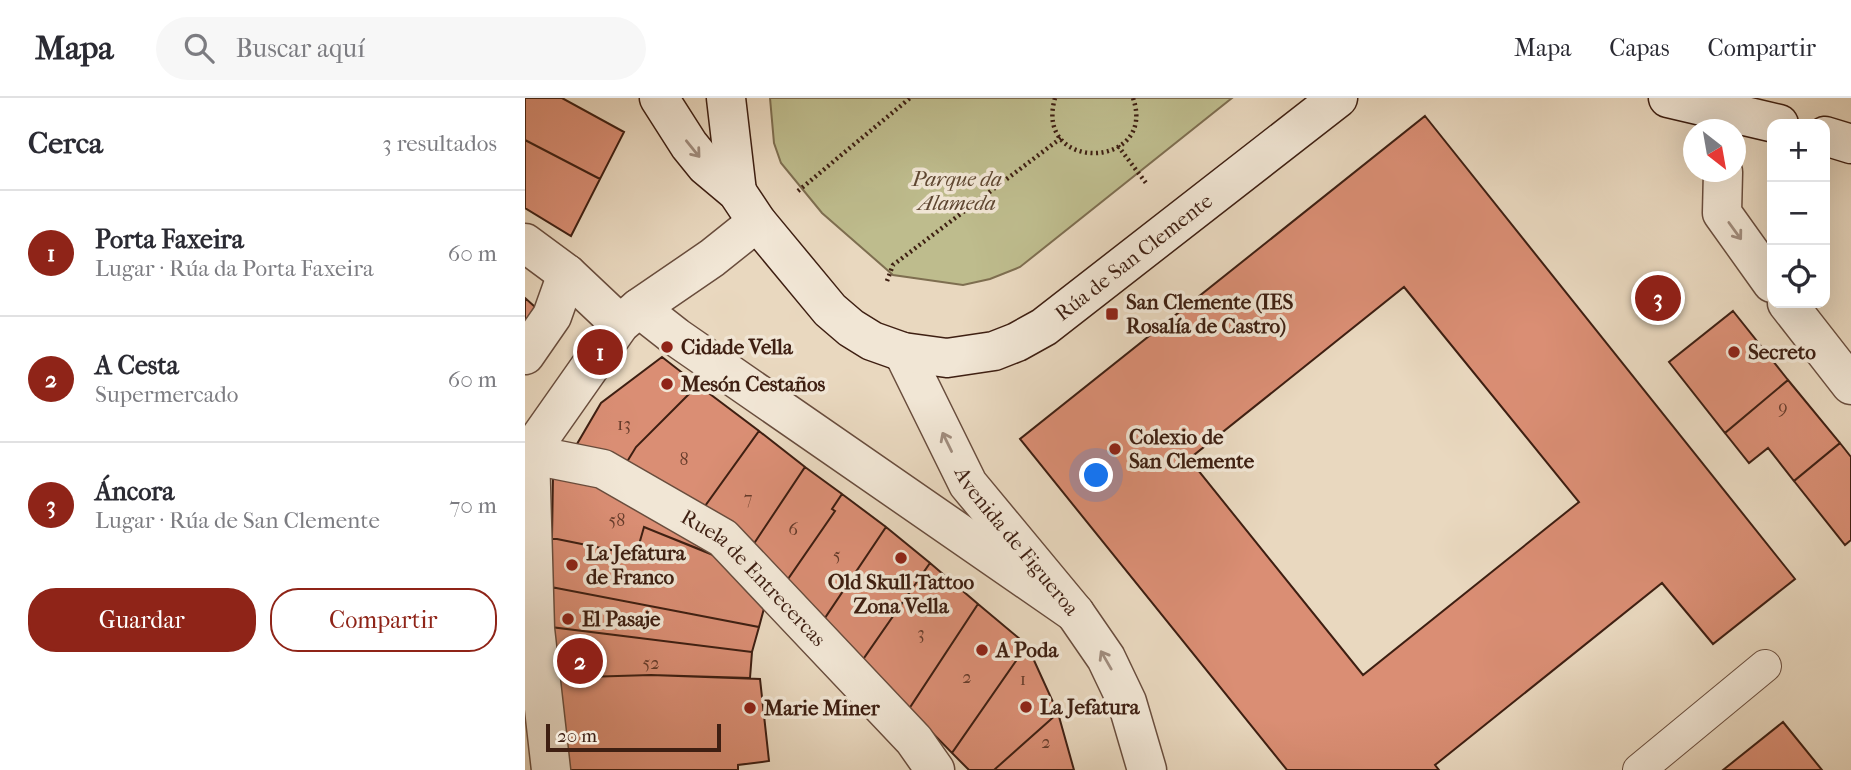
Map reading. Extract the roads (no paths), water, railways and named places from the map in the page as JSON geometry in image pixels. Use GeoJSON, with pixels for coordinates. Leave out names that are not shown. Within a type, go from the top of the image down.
{"type":"FeatureCollection","features":[{"type":"Feature","properties":{"kind":"street"},"geometry":{"type":"LineString","coordinates":[[659,98],[689,145],[747,207],[830,310],[872,341],[903,352]]}},
{"type":"Feature","properties":{"kind":"street"},"geometry":{"type":"LineString","coordinates":[[551,770],[530,635],[528,451],[629,316],[712,258],[747,207],[726,98]]}},
{"type":"Feature","properties":{"kind":"street","name":"Rúa de San Clemente"},"geometry":{"type":"LineString","coordinates":[[903,352],[947,358],[971,356],[1017,342],[1044,327],[1338,98]]}},
{"type":"Feature","properties":{"kind":"street"},"geometry":{"type":"LineString","coordinates":[[1668,98],[1722,119]]}},
{"type":"Feature","properties":{"kind":"street"},"geometry":{"type":"LineString","coordinates":[[1746,122],[1767,123]]}},
{"type":"Feature","properties":{"kind":"street"},"geometry":{"type":"LineString","coordinates":[[1830,138],[1851,144]]}},
{"type":"Feature","properties":{"kind":"street"},"geometry":{"type":"LineString","coordinates":[[1723,182],[1722,213],[1767,275]]}},
{"type":"Feature","properties":{"kind":"street","name":"Avenida de Figueroa"},"geometry":{"type":"LineString","coordinates":[[525,243],[629,316],[676,337],[1075,614]]}},
{"type":"Feature","properties":{"kind":"street"},"geometry":{"type":"LineString","coordinates":[[525,355],[552,316],[567,274]]}},
{"type":"Feature","properties":{"kind":"street"},"geometry":{"type":"LineString","coordinates":[[1791,308],[1851,385]]}},
{"type":"Feature","properties":{"kind":"street","name":"Avenida de Figueroa"},"geometry":{"type":"LineString","coordinates":[[903,352],[968,484],[1075,614]]}},
{"type":"Feature","properties":{"kind":"street","name":"Ruela de Entrecercas"},"geometry":{"type":"LineString","coordinates":[[528,451],[543,457],[603,468],[723,538],[914,740],[936,770]]}},
{"type":"Feature","properties":{"kind":"street"},"geometry":{"type":"LineString","coordinates":[[1075,614],[1106,658],[1127,702],[1147,770]]}},
{"type":"Feature","properties":{"kind":"lane"},"geometry":{"type":"LineString","coordinates":[[1639,770],[1765,666]]}},
{"type":"Feature","properties":{"kind":"place","name":"Áncora"},"geometry":{"type":"Point","coordinates":[1658,298]}},
{"type":"Feature","properties":{"kind":"place","name":"San Clemente (IES Rosalía de Castro)"},"geometry":{"type":"Point","coordinates":[1112,314]}},
{"type":"Feature","properties":{"kind":"place","name":"Cidade Vella"},"geometry":{"type":"Point","coordinates":[667,347]}},
{"type":"Feature","properties":{"kind":"place","name":"Porta Faxeira"},"geometry":{"type":"Point","coordinates":[600,352]}},
{"type":"Feature","properties":{"kind":"place","name":"Secreto"},"geometry":{"type":"Point","coordinates":[1734,352]}},
{"type":"Feature","properties":{"kind":"place","name":"Mesón Cestaños"},"geometry":{"type":"Point","coordinates":[667,384]}},
{"type":"Feature","properties":{"kind":"place","name":"Colexio de San Clemente"},"geometry":{"type":"Point","coordinates":[1115,449]}},
{"type":"Feature","properties":{"kind":"place","name":"Old Skull Tattoo Zona Vella"},"geometry":{"type":"Point","coordinates":[901,558]}},
{"type":"Feature","properties":{"kind":"place","name":"La Jefatura de Franco"},"geometry":{"type":"Point","coordinates":[572,565]}},
{"type":"Feature","properties":{"kind":"place","name":"El Pasaje"},"geometry":{"type":"Point","coordinates":[568,619]}},
{"type":"Feature","properties":{"kind":"place","name":"A Poda"},"geometry":{"type":"Point","coordinates":[982,650]}},
{"type":"Feature","properties":{"kind":"place","name":"A Cesta"},"geometry":{"type":"Point","coordinates":[580,661]}},
{"type":"Feature","properties":{"kind":"place","name":"La Jefatura"},"geometry":{"type":"Point","coordinates":[1026,707]}},
{"type":"Feature","properties":{"kind":"place","name":"Marie Miner"},"geometry":{"type":"Point","coordinates":[750,708]}},
{"type":"Feature","properties":{"kind":"park label","name":"Parque da Alameda"},"geometry":{"type":"Point","coordinates":[957,191]}}]}
